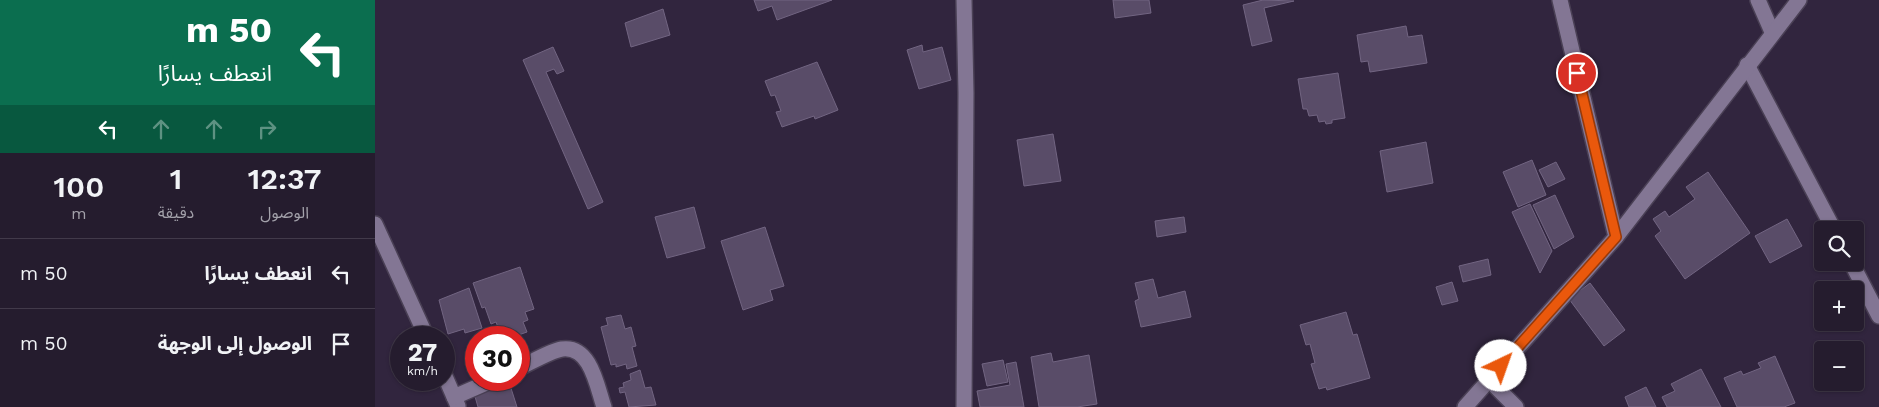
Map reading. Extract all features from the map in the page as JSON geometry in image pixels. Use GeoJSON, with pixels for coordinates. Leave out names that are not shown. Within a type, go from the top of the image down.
{"type":"FeatureCollection","features":[{"type":"Feature","properties":{"kind":"street"},"geometry":{"type":"LineString","coordinates":[[963,0],[966,93],[964,407]]}},
{"type":"Feature","properties":{"kind":"street"},"geometry":{"type":"LineString","coordinates":[[1560,0],[1616,237]]}},
{"type":"Feature","properties":{"kind":"street"},"geometry":{"type":"LineString","coordinates":[[1758,0],[1772,32]]}},
{"type":"Feature","properties":{"kind":"street"},"geometry":{"type":"LineString","coordinates":[[1465,407],[1616,237],[1747,64],[1799,0]]}},
{"type":"Feature","properties":{"kind":"street"},"geometry":{"type":"LineString","coordinates":[[1747,64],[1829,221]]}},
{"type":"Feature","properties":{"kind":"street"},"geometry":{"type":"LineString","coordinates":[[375,224],[422,326]]}},
{"type":"Feature","properties":{"kind":"street"},"geometry":{"type":"LineString","coordinates":[[1856,271],[1879,316]]}},
{"type":"Feature","properties":{"kind":"street"},"geometry":{"type":"LineString","coordinates":[[530,363],[562,349],[580,354],[587,359],[604,407]]}},
{"type":"Feature","properties":{"kind":"street"},"geometry":{"type":"LineString","coordinates":[[1489,380],[1515,407]]}},
{"type":"Feature","properties":{"kind":"street"},"geometry":{"type":"LineString","coordinates":[[457,402],[475,391]]}},
{"type":"Feature","properties":{"kind":"building"},"geometry":{"type":"Polygon","coordinates":[[[754,0],[832,0],[777,20],[772,6],[758,11],[754,0]]]}},
{"type":"Feature","properties":{"kind":"building"},"geometry":{"type":"Polygon","coordinates":[[[1113,0],[1149,0],[1151,13],[1115,18],[1113,0]]]}},
{"type":"Feature","properties":{"kind":"building"},"geometry":{"type":"Polygon","coordinates":[[[1263,0],[1294,1],[1264,8],[1272,41],[1252,46],[1243,5],[1263,0]]]}},
{"type":"Feature","properties":{"kind":"building"},"geometry":{"type":"Polygon","coordinates":[[[663,9],[670,35],[631,47],[625,23],[663,9]]]}},
{"type":"Feature","properties":{"kind":"building"},"geometry":{"type":"Polygon","coordinates":[[[1406,26],[1408,37],[1422,35],[1427,63],[1370,72],[1368,61],[1361,62],[1357,35],[1406,26]]]}},
{"type":"Feature","properties":{"kind":"building"},"geometry":{"type":"Polygon","coordinates":[[[922,45],[923,52],[942,47],[951,80],[919,89],[907,50],[922,45]]]}},
{"type":"Feature","properties":{"kind":"building"},"geometry":{"type":"Polygon","coordinates":[[[553,47],[564,71],[557,74],[554,69],[546,72],[603,202],[588,209],[523,60],[553,47]]]}},
{"type":"Feature","properties":{"kind":"building"},"geometry":{"type":"Polygon","coordinates":[[[817,62],[838,110],[815,119],[814,116],[782,127],[776,112],[781,111],[775,95],[771,96],[765,81],[817,62]]]}},
{"type":"Feature","properties":{"kind":"building"},"geometry":{"type":"Polygon","coordinates":[[[1338,73],[1345,118],[1332,120],[1332,123],[1326,124],[1325,121],[1319,122],[1317,115],[1309,116],[1307,109],[1303,109],[1298,79],[1338,73]]]}},
{"type":"Feature","properties":{"kind":"building"},"geometry":{"type":"Polygon","coordinates":[[[1053,134],[1061,181],[1024,186],[1017,140],[1053,134]]]}},
{"type":"Feature","properties":{"kind":"building"},"geometry":{"type":"Polygon","coordinates":[[[1426,142],[1433,183],[1387,192],[1380,151],[1426,142]]]}},
{"type":"Feature","properties":{"kind":"building"},"geometry":{"type":"Polygon","coordinates":[[[1532,160],[1546,195],[1518,207],[1503,172],[1532,160]]]}},
{"type":"Feature","properties":{"kind":"building"},"geometry":{"type":"Polygon","coordinates":[[[1556,162],[1565,179],[1548,187],[1539,170],[1556,162]]]}},
{"type":"Feature","properties":{"kind":"building"},"geometry":{"type":"Polygon","coordinates":[[[1708,172],[1750,233],[1685,279],[1655,236],[1661,231],[1653,219],[1665,211],[1669,217],[1695,199],[1686,187],[1708,172]]]}},
{"type":"Feature","properties":{"kind":"building"},"geometry":{"type":"Polygon","coordinates":[[[1555,195],[1574,237],[1554,249],[1533,205],[1555,195]]]}},
{"type":"Feature","properties":{"kind":"building"},"geometry":{"type":"Polygon","coordinates":[[[1530,204],[1552,251],[1540,273],[1512,212],[1530,204]]]}},
{"type":"Feature","properties":{"kind":"building"},"geometry":{"type":"Polygon","coordinates":[[[694,207],[705,248],[667,258],[655,217],[694,207]]]}},
{"type":"Feature","properties":{"kind":"building"},"geometry":{"type":"Polygon","coordinates":[[[1184,217],[1186,232],[1157,237],[1155,221],[1184,217]]]}},
{"type":"Feature","properties":{"kind":"building"},"geometry":{"type":"Polygon","coordinates":[[[1787,219],[1802,246],[1770,263],[1755,236],[1787,219]]]}},
{"type":"Feature","properties":{"kind":"building"},"geometry":{"type":"Polygon","coordinates":[[[765,227],[784,286],[770,290],[773,300],[743,310],[721,241],[765,227]]]}},
{"type":"Feature","properties":{"kind":"building"},"geometry":{"type":"Polygon","coordinates":[[[1488,259],[1491,275],[1463,282],[1459,266],[1488,259]]]}},
{"type":"Feature","properties":{"kind":"building"},"geometry":{"type":"Polygon","coordinates":[[[520,267],[534,309],[525,312],[528,320],[523,322],[525,326],[498,326],[496,322],[491,324],[485,307],[482,308],[473,283],[520,267]]]}},
{"type":"Feature","properties":{"kind":"building"},"geometry":{"type":"Polygon","coordinates":[[[1153,279],[1158,298],[1185,291],[1191,317],[1141,327],[1135,301],[1139,299],[1135,283],[1153,279]]]}},
{"type":"Feature","properties":{"kind":"building"},"geometry":{"type":"Polygon","coordinates":[[[1452,282],[1458,301],[1442,305],[1436,287],[1452,282]]]}},
{"type":"Feature","properties":{"kind":"building"},"geometry":{"type":"Polygon","coordinates":[[[1590,283],[1625,330],[1604,346],[1569,299],[1590,283]]]}},
{"type":"Feature","properties":{"kind":"building"},"geometry":{"type":"Polygon","coordinates":[[[469,288],[481,326],[465,326],[465,333],[464,329],[455,332],[455,326],[446,326],[439,300],[469,288]]]}},
{"type":"Feature","properties":{"kind":"building"},"geometry":{"type":"Polygon","coordinates":[[[1346,312],[1353,335],[1357,334],[1370,378],[1327,390],[1326,387],[1319,389],[1311,364],[1315,363],[1310,344],[1306,345],[1300,325],[1346,312]]]}},
{"type":"Feature","properties":{"kind":"building"},"geometry":{"type":"Polygon","coordinates":[[[621,315],[625,329],[631,327],[636,346],[632,347],[637,366],[627,369],[626,364],[616,367],[616,364],[611,365],[601,327],[608,325],[606,318],[621,315]]]}},
{"type":"Feature","properties":{"kind":"building"},"geometry":{"type":"Polygon","coordinates":[[[1051,353],[1053,362],[1089,355],[1097,404],[1077,407],[1039,407],[1031,357],[1051,353]]]}},
{"type":"Feature","properties":{"kind":"building"},"geometry":{"type":"Polygon","coordinates":[[[1775,356],[1795,403],[1784,407],[1737,407],[1724,378],[1741,371],[1743,375],[1761,368],[1758,363],[1775,356]]]}},
{"type":"Feature","properties":{"kind":"building"},"geometry":{"type":"Polygon","coordinates":[[[1003,360],[1008,382],[987,386],[982,364],[1003,360]]]}},
{"type":"Feature","properties":{"kind":"building"},"geometry":{"type":"Polygon","coordinates":[[[1016,362],[1024,407],[980,407],[977,391],[1010,385],[1006,364],[1016,362]]]}},
{"type":"Feature","properties":{"kind":"building"},"geometry":{"type":"Polygon","coordinates":[[[1701,369],[1721,407],[1667,407],[1662,397],[1675,391],[1671,384],[1701,369]]]}},
{"type":"Feature","properties":{"kind":"building"},"geometry":{"type":"Polygon","coordinates":[[[640,370],[645,388],[651,387],[656,405],[629,407],[625,392],[620,393],[619,388],[624,387],[623,383],[631,380],[630,374],[640,370]]]}},
{"type":"Feature","properties":{"kind":"building"},"geometry":{"type":"Polygon","coordinates":[[[1646,387],[1656,407],[1629,407],[1625,397],[1646,387]]]}},
{"type":"Feature","properties":{"kind":"building"},"geometry":{"type":"Polygon","coordinates":[[[480,391],[512,391],[517,407],[478,407],[474,393],[480,391]]]}},
{"type":"Feature","properties":{"kind":"route"},"geometry":{"type":"LineString","coordinates":[[1501,366],[1616,237],[1577,73]]}}]}
